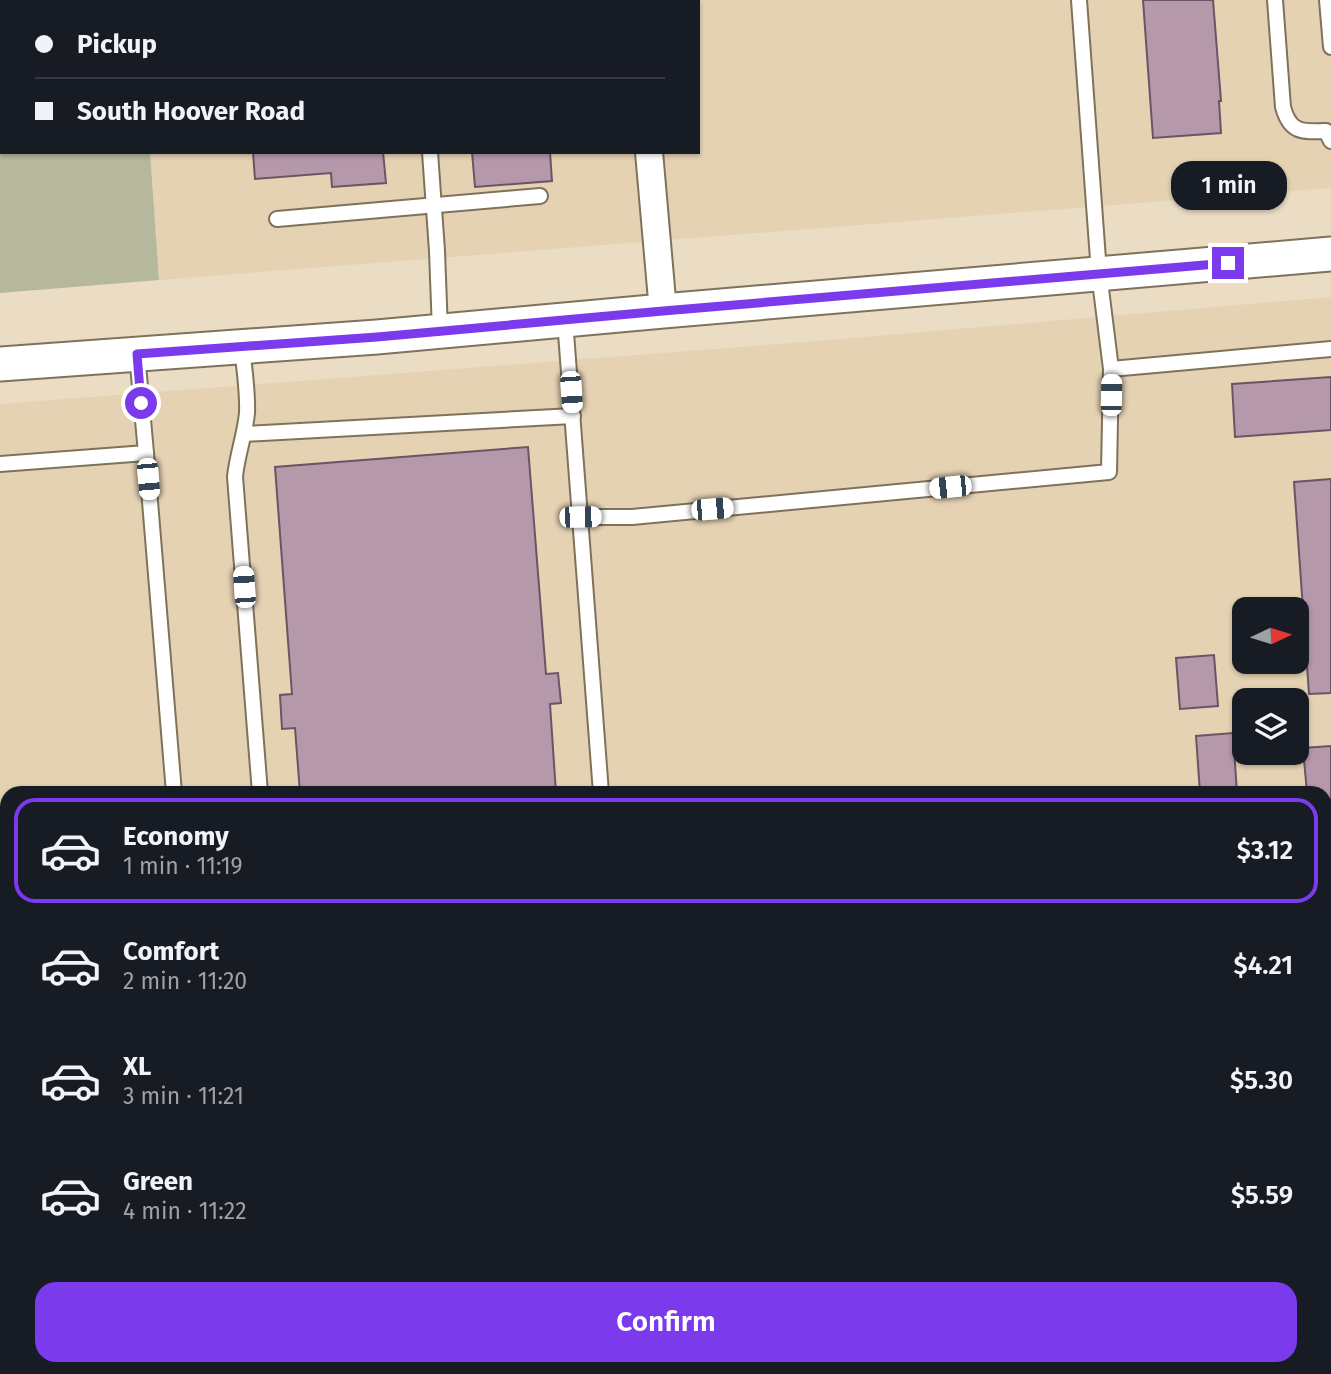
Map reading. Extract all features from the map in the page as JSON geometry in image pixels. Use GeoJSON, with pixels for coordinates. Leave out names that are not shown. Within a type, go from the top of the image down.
{"type":"FeatureCollection","features":[{"type":"Feature","properties":{"kind":"street"},"geometry":{"type":"LineString","coordinates":[[649,154],[663,311]]}},
{"type":"Feature","properties":{"kind":"street"},"geometry":{"type":"LineString","coordinates":[[0,364],[440,331],[1331,254]]}},
{"type":"Feature","properties":{"kind":"lane"},"geometry":{"type":"LineString","coordinates":[[580,517],[632,517],[1109,472],[1111,369],[1100,274],[1079,0]]}},
{"type":"Feature","properties":{"kind":"lane"},"geometry":{"type":"LineString","coordinates":[[1275,0],[1283,107],[1287,121],[1303,132],[1329,133]]}},
{"type":"Feature","properties":{"kind":"lane"},"geometry":{"type":"LineString","coordinates":[[1327,0],[1331,47]]}},
{"type":"Feature","properties":{"kind":"lane"},"geometry":{"type":"LineString","coordinates":[[430,154],[440,331]]}},
{"type":"Feature","properties":{"kind":"lane"},"geometry":{"type":"LineString","coordinates":[[277,219],[540,196]]}},
{"type":"Feature","properties":{"kind":"lane"},"geometry":{"type":"LineString","coordinates":[[565,320],[600,786]]}},
{"type":"Feature","properties":{"kind":"lane"},"geometry":{"type":"LineString","coordinates":[[242,347],[247,411],[235,477],[259,786]]}},
{"type":"Feature","properties":{"kind":"lane"},"geometry":{"type":"LineString","coordinates":[[1111,369],[1331,349]]}},
{"type":"Feature","properties":{"kind":"lane"},"geometry":{"type":"LineString","coordinates":[[137,354],[173,786]]}},
{"type":"Feature","properties":{"kind":"lane"},"geometry":{"type":"LineString","coordinates":[[244,434],[573,416]]}},
{"type":"Feature","properties":{"kind":"lane"},"geometry":{"type":"LineString","coordinates":[[0,464],[146,453]]}},
{"type":"Feature","properties":{"kind":"shaded area"},"geometry":{"type":"Polygon","coordinates":[[[700,0],[1331,0],[1331,188],[159,280],[150,154],[700,154],[700,0]]]}},
{"type":"Feature","properties":{"kind":"shaded area"},"geometry":{"type":"Polygon","coordinates":[[[1331,297],[1331,786],[0,786],[0,404],[805,342],[1331,297]]]}},
{"type":"Feature","properties":{"kind":"green space"},"geometry":{"type":"Polygon","coordinates":[[[0,154],[150,154],[159,280],[0,293],[0,154]]]}},
{"type":"Feature","properties":{"kind":"building"},"geometry":{"type":"Polygon","coordinates":[[[1143,0],[1213,0],[1221,133],[1153,138],[1143,0]]]}},
{"type":"Feature","properties":{"kind":"building"},"geometry":{"type":"Polygon","coordinates":[[[253,154],[383,154],[386,183],[332,187],[331,173],[255,179],[253,154]]]}},
{"type":"Feature","properties":{"kind":"building"},"geometry":{"type":"Polygon","coordinates":[[[472,154],[550,154],[552,181],[475,187],[472,154]]]}},
{"type":"Feature","properties":{"kind":"building"},"geometry":{"type":"Polygon","coordinates":[[[1331,377],[1331,430],[1235,437],[1232,384],[1331,377]]]}},
{"type":"Feature","properties":{"kind":"building"},"geometry":{"type":"Polygon","coordinates":[[[528,447],[546,674],[558,673],[561,703],[550,704],[556,786],[299,786],[295,728],[282,729],[280,695],[292,694],[275,467],[528,447]]]}},
{"type":"Feature","properties":{"kind":"building"},"geometry":{"type":"Polygon","coordinates":[[[1331,479],[1331,693],[1309,694],[1309,597],[1302,597],[1294,482],[1331,479]]]}},
{"type":"Feature","properties":{"kind":"building"},"geometry":{"type":"Polygon","coordinates":[[[1214,655],[1218,706],[1180,709],[1176,658],[1214,655]]]}},
{"type":"Feature","properties":{"kind":"building"},"geometry":{"type":"Polygon","coordinates":[[[1232,733],[1232,765],[1235,765],[1237,786],[1200,786],[1196,736],[1232,733]]]}},
{"type":"Feature","properties":{"kind":"building"},"geometry":{"type":"Polygon","coordinates":[[[1331,746],[1331,786],[1306,786],[1305,765],[1309,765],[1309,748],[1331,746]]]}},
{"type":"Feature","properties":{"kind":"route"},"geometry":{"type":"LineString","coordinates":[[141,403],[137,354],[377,337],[1228,263]]}}]}
